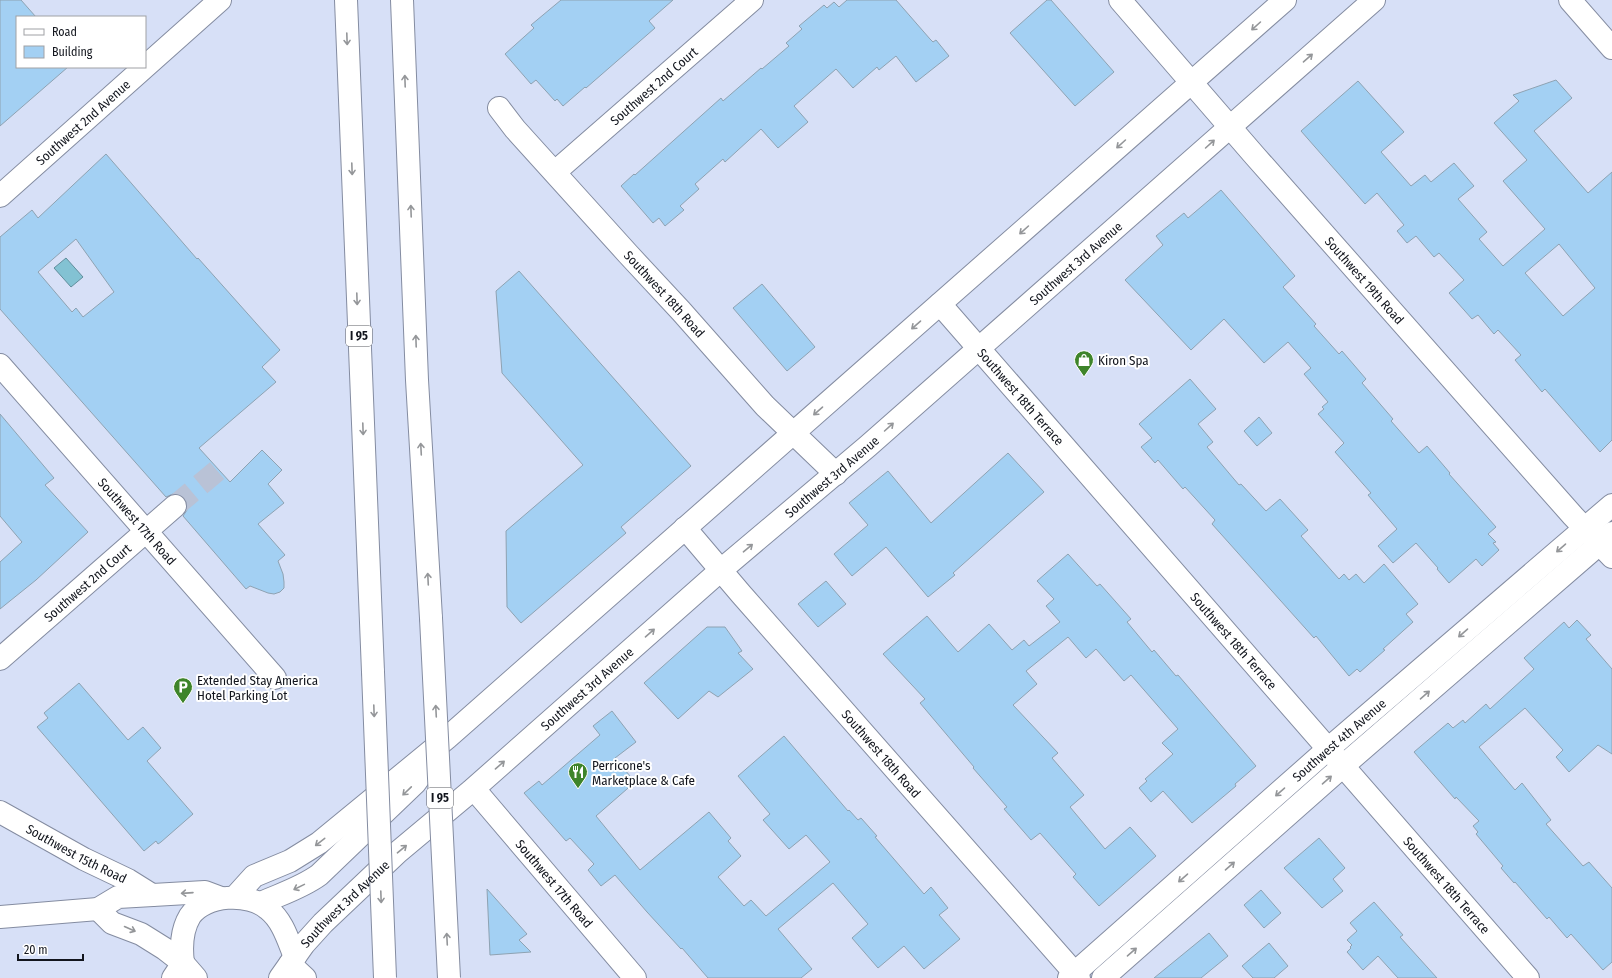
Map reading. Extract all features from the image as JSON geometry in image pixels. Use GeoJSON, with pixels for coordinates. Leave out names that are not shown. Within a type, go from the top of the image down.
{"type":"FeatureCollection","features":[{"type":"Feature","properties":{"kind":"main road","name":"Southwest 2nd Avenue"},"geometry":{"type":"LineString","coordinates":[[146,66],[220,0]]}},
{"type":"Feature","properties":{"kind":"main road","name":"I 95"},"geometry":{"type":"LineString","coordinates":[[346,0],[385,978]]}},
{"type":"Feature","properties":{"kind":"main road","name":"I 95"},"geometry":{"type":"LineString","coordinates":[[402,0],[418,380],[448,978]]}},
{"type":"Feature","properties":{"kind":"main road","name":"Southwest 2nd Court"},"geometry":{"type":"LineString","coordinates":[[555,172],[752,0]]}},
{"type":"Feature","properties":{"kind":"main road","name":"Southwest 19th Road"},"geometry":{"type":"LineString","coordinates":[[1120,0],[1585,528],[1608,545]]}},
{"type":"Feature","properties":{"kind":"main road"},"geometry":{"type":"LineString","coordinates":[[184,973],[181,943],[184,929],[190,917],[196,910],[204,904],[228,898],[254,876],[290,861],[319,843],[447,738],[1285,0]]}},
{"type":"Feature","properties":{"kind":"main road","name":"Southwest 3rd Avenue"},"geometry":{"type":"LineString","coordinates":[[293,969],[314,933],[335,911],[398,852],[474,788],[721,570],[836,474],[1374,0]]}},
{"type":"Feature","properties":{"kind":"main road"},"geometry":{"type":"LineString","coordinates":[[1570,0],[1612,48]]}},
{"type":"Feature","properties":{"kind":"main road","name":"Southwest 2nd Avenue"},"geometry":{"type":"LineString","coordinates":[[0,196],[144,68]]}},
{"type":"Feature","properties":{"kind":"main road","name":"Southwest 18th Road"},"geometry":{"type":"LineString","coordinates":[[499,108],[515,129],[681,311],[756,396],[836,474]]}},
{"type":"Feature","properties":{"kind":"main road","name":"Southwest 18th Terrace"},"geometry":{"type":"LineString","coordinates":[[940,304],[1358,785],[1528,978]]}},
{"type":"Feature","properties":{"kind":"main road","name":"Southwest 17th Road"},"geometry":{"type":"LineString","coordinates":[[0,365],[275,678]]}},
{"type":"Feature","properties":{"kind":"main road","name":"Southwest 4th Avenue"},"geometry":{"type":"LineString","coordinates":[[1074,976],[1328,749],[1612,505]]}},
{"type":"Feature","properties":{"kind":"main road","name":"Southwest 2nd Court"},"geometry":{"type":"LineString","coordinates":[[0,659],[174,506]]}},
{"type":"Feature","properties":{"kind":"main road","name":"Southwest 18th Road"},"geometry":{"type":"LineString","coordinates":[[685,528],[1074,976]]}},
{"type":"Feature","properties":{"kind":"main road","name":"Southwest 4th Avenue"},"geometry":{"type":"LineString","coordinates":[[1103,978],[1343,766],[1608,545]]}},
{"type":"Feature","properties":{"kind":"main road"},"geometry":{"type":"LineString","coordinates":[[261,903],[306,884],[319,875],[415,783],[447,738]]}},
{"type":"Feature","properties":{"kind":"main road","name":"Southwest 17th Road"},"geometry":{"type":"LineString","coordinates":[[474,788],[635,978]]}},
{"type":"Feature","properties":{"kind":"main road","name":"Southwest 15th Road"},"geometry":{"type":"LineString","coordinates":[[0,812],[98,866],[128,880],[152,895]]}},
{"type":"Feature","properties":{"kind":"main road"},"geometry":{"type":"LineString","coordinates":[[0,917],[98,908],[118,897],[205,892],[228,898],[250,899],[261,903],[282,925],[293,969]]}},
{"type":"Feature","properties":{"kind":"main road"},"geometry":{"type":"LineString","coordinates":[[98,908],[112,923],[130,929],[149,938],[184,973]]}},
{"type":"Feature","properties":{"kind":"water"},"geometry":{"type":"Polygon","coordinates":[[[66,258],[83,277],[71,287],[54,268],[66,258]]]}},
{"type":"Feature","properties":{"kind":"building"},"geometry":{"type":"Polygon","coordinates":[[[0,0],[21,0],[35,16],[16,16],[16,68],[67,68],[0,126],[0,0]]]}},
{"type":"Feature","properties":{"kind":"building"},"geometry":{"type":"Polygon","coordinates":[[[561,0],[673,0],[649,21],[655,28],[563,106],[557,99],[555,101],[536,80],[531,84],[505,54],[534,28],[531,25],[561,0]]]}},
{"type":"Feature","properties":{"kind":"building"},"geometry":{"type":"Polygon","coordinates":[[[847,0],[896,0],[930,39],[933,42],[936,40],[949,56],[916,82],[896,56],[879,70],[877,67],[853,88],[836,69],[794,106],[808,122],[778,148],[761,129],[725,162],[723,159],[695,184],[699,189],[680,206],[684,210],[665,226],[659,218],[653,223],[621,186],[721,98],[723,101],[789,46],[786,43],[802,29],[799,26],[824,5],[827,8],[834,2],[839,7],[847,0]]]}},
{"type":"Feature","properties":{"kind":"building"},"geometry":{"type":"Polygon","coordinates":[[[1047,0],[1051,0],[1114,72],[1075,106],[1010,33],[1047,0]]]}},
{"type":"Feature","properties":{"kind":"building"},"geometry":{"type":"Polygon","coordinates":[[[1556,80],[1572,98],[1534,131],[1588,193],[1612,172],[1612,440],[1600,452],[1545,389],[1542,392],[1515,360],[1521,355],[1498,330],[1494,334],[1478,315],[1472,319],[1449,293],[1464,280],[1439,253],[1434,257],[1416,236],[1407,243],[1397,231],[1404,225],[1377,193],[1365,204],[1301,131],[1358,81],[1404,132],[1381,152],[1411,186],[1425,175],[1431,182],[1454,163],[1474,186],[1458,199],[1487,232],[1479,239],[1503,266],[1545,229],[1503,181],[1527,160],[1494,123],[1519,101],[1513,95],[1556,80]],[[1559,244],[1525,273],[1563,316],[1595,288],[1559,244]]]}},
{"type":"Feature","properties":{"kind":"building"},"geometry":{"type":"Polygon","coordinates":[[[106,154],[197,259],[198,258],[280,350],[262,367],[276,382],[199,448],[230,482],[262,450],[282,470],[268,484],[284,503],[258,524],[285,555],[278,561],[283,574],[284,582],[284,588],[280,592],[274,594],[268,593],[250,586],[246,589],[183,516],[187,510],[187,503],[184,498],[179,494],[173,494],[166,497],[0,309],[0,237],[32,210],[38,218],[106,154]],[[76,239],[38,272],[72,312],[76,308],[83,317],[114,292],[76,239]]]}},
{"type":"Feature","properties":{"kind":"building"},"geometry":{"type":"Polygon","coordinates":[[[1221,190],[1295,276],[1283,287],[1316,324],[1314,326],[1339,354],[1342,351],[1366,379],[1362,383],[1393,419],[1391,421],[1419,453],[1427,446],[1450,473],[1449,474],[1496,527],[1488,534],[1496,542],[1493,543],[1499,550],[1482,566],[1476,559],[1449,583],[1416,543],[1393,563],[1378,546],[1397,529],[1368,495],[1371,493],[1335,452],[1344,443],[1318,414],[1324,409],[1322,407],[1328,402],[1304,374],[1311,368],[1288,342],[1264,363],[1224,319],[1191,350],[1125,280],[1163,245],[1156,236],[1184,213],[1188,218],[1221,190]]]}},
{"type":"Feature","properties":{"kind":"building"},"geometry":{"type":"Polygon","coordinates":[[[519,271],[691,466],[621,527],[626,533],[521,623],[507,607],[506,531],[583,465],[502,373],[496,291],[519,271]]]}},
{"type":"Feature","properties":{"kind":"building"},"geometry":{"type":"Polygon","coordinates":[[[762,284],[815,347],[787,371],[733,308],[762,284]]]}},
{"type":"Feature","properties":{"kind":"building"},"geometry":{"type":"Polygon","coordinates":[[[1190,379],[1216,409],[1198,424],[1213,442],[1207,447],[1239,485],[1241,484],[1266,511],[1280,499],[1308,530],[1301,536],[1339,579],[1344,574],[1349,580],[1356,574],[1364,583],[1384,564],[1418,604],[1406,614],[1413,622],[1360,672],[1357,669],[1349,676],[1316,636],[1314,638],[1212,524],[1215,520],[1185,487],[1183,489],[1158,460],[1155,463],[1141,447],[1152,438],[1139,424],[1190,379]]]}},
{"type":"Feature","properties":{"kind":"building"},"geometry":{"type":"Polygon","coordinates":[[[0,414],[54,478],[45,485],[88,532],[36,580],[0,609],[0,562],[22,542],[0,516],[0,414]]]}},
{"type":"Feature","properties":{"kind":"building"},"geometry":{"type":"Polygon","coordinates":[[[1259,417],[1272,433],[1257,446],[1244,431],[1259,417]]]}},
{"type":"Feature","properties":{"kind":"building"},"geometry":{"type":"Polygon","coordinates":[[[1008,453],[1044,492],[953,573],[955,575],[928,597],[886,547],[852,576],[834,554],[868,525],[849,503],[888,471],[931,523],[1008,453]]]}},
{"type":"Feature","properties":{"kind":"building"},"geometry":{"type":"Polygon","coordinates":[[[1068,554],[1097,586],[1100,584],[1131,619],[1127,622],[1152,652],[1154,650],[1176,676],[1178,675],[1256,766],[1235,784],[1236,786],[1192,823],[1163,791],[1151,802],[1139,788],[1147,781],[1145,779],[1173,754],[1162,743],[1178,729],[1131,675],[1124,681],[1096,649],[1086,658],[1068,637],[1026,671],[1037,684],[1013,705],[1058,753],[1052,758],[1084,795],[1070,807],[1105,849],[1130,827],[1156,856],[1099,906],[1073,877],[1076,874],[1040,833],[1031,840],[1004,809],[1007,807],[920,703],[925,699],[883,654],[927,616],[958,652],[989,624],[1012,650],[1024,640],[1029,646],[1060,622],[1046,606],[1054,599],[1037,581],[1068,554]]]}},
{"type":"Feature","properties":{"kind":"building"},"geometry":{"type":"Polygon","coordinates":[[[826,581],[846,604],[818,627],[798,604],[826,581]]]}},
{"type":"Feature","properties":{"kind":"building"},"geometry":{"type":"Polygon","coordinates":[[[1577,620],[1591,635],[1586,639],[1612,669],[1612,754],[1598,745],[1569,772],[1556,757],[1563,750],[1525,708],[1479,747],[1515,790],[1522,783],[1551,820],[1546,824],[1583,866],[1589,862],[1612,888],[1612,962],[1603,970],[1571,934],[1567,938],[1549,917],[1547,919],[1515,882],[1514,883],[1501,868],[1503,866],[1476,834],[1478,832],[1473,826],[1479,821],[1456,797],[1455,799],[1414,752],[1448,723],[1453,728],[1463,720],[1465,723],[1486,704],[1490,709],[1534,669],[1524,658],[1564,622],[1569,628],[1577,620]]]}},
{"type":"Feature","properties":{"kind":"building"},"geometry":{"type":"Polygon","coordinates":[[[707,627],[725,627],[742,651],[738,653],[753,669],[718,697],[709,691],[678,719],[644,683],[707,627]]]}},
{"type":"Feature","properties":{"kind":"building"},"geometry":{"type":"Polygon","coordinates":[[[79,683],[128,740],[143,727],[161,748],[147,761],[193,814],[161,842],[158,844],[156,841],[144,851],[37,727],[48,718],[44,713],[79,683]]]}},
{"type":"Feature","properties":{"kind":"building"},"geometry":{"type":"Polygon","coordinates":[[[612,711],[636,742],[615,758],[635,782],[596,816],[640,870],[709,812],[731,838],[728,841],[741,856],[718,877],[744,906],[751,900],[766,916],[830,862],[806,835],[789,849],[763,820],[770,814],[738,776],[784,736],[848,811],[849,810],[858,820],[861,818],[877,836],[875,837],[924,894],[931,887],[948,908],[939,915],[960,939],[924,969],[904,946],[878,968],[852,938],[868,924],[833,883],[778,929],[812,969],[801,978],[708,978],[615,875],[601,886],[588,870],[594,864],[570,838],[566,841],[524,793],[539,781],[542,785],[600,735],[593,726],[612,711]]]}},
{"type":"Feature","properties":{"kind":"building"},"geometry":{"type":"Polygon","coordinates":[[[1319,838],[1345,868],[1333,879],[1343,891],[1322,908],[1284,868],[1319,838]]]}},
{"type":"Feature","properties":{"kind":"building"},"geometry":{"type":"Polygon","coordinates":[[[487,889],[527,934],[519,940],[531,952],[490,955],[487,889]]]}},
{"type":"Feature","properties":{"kind":"building"},"geometry":{"type":"Polygon","coordinates":[[[1261,890],[1281,913],[1264,928],[1244,905],[1261,890]]]}},
{"type":"Feature","properties":{"kind":"building"},"geometry":{"type":"Polygon","coordinates":[[[1374,902],[1403,935],[1400,937],[1437,978],[1398,978],[1378,956],[1363,970],[1347,952],[1352,945],[1347,940],[1357,931],[1350,923],[1374,902]]]}},
{"type":"Feature","properties":{"kind":"building"},"geometry":{"type":"Polygon","coordinates":[[[1209,933],[1228,956],[1201,978],[1154,978],[1209,933]]]}},
{"type":"Feature","properties":{"kind":"building"},"geometry":{"type":"Polygon","coordinates":[[[1269,943],[1288,966],[1274,978],[1253,978],[1242,966],[1269,943]]]}},
{"type":"Feature","properties":{"kind":"tunnel"},"geometry":{"type":"LineString","coordinates":[[175,506],[219,469]]}},
{"type":"Feature","properties":{"kind":"place","name":"Kiron Spa"},"geometry":{"type":"Point","coordinates":[1084,377]}},
{"type":"Feature","properties":{"kind":"place","name":"Extended Stay America Hotel Parking Lot"},"geometry":{"type":"Point","coordinates":[183,704]}},
{"type":"Feature","properties":{"kind":"place","name":"Perricone's Marketplace & Cafe"},"geometry":{"type":"Point","coordinates":[578,789]}}]}
